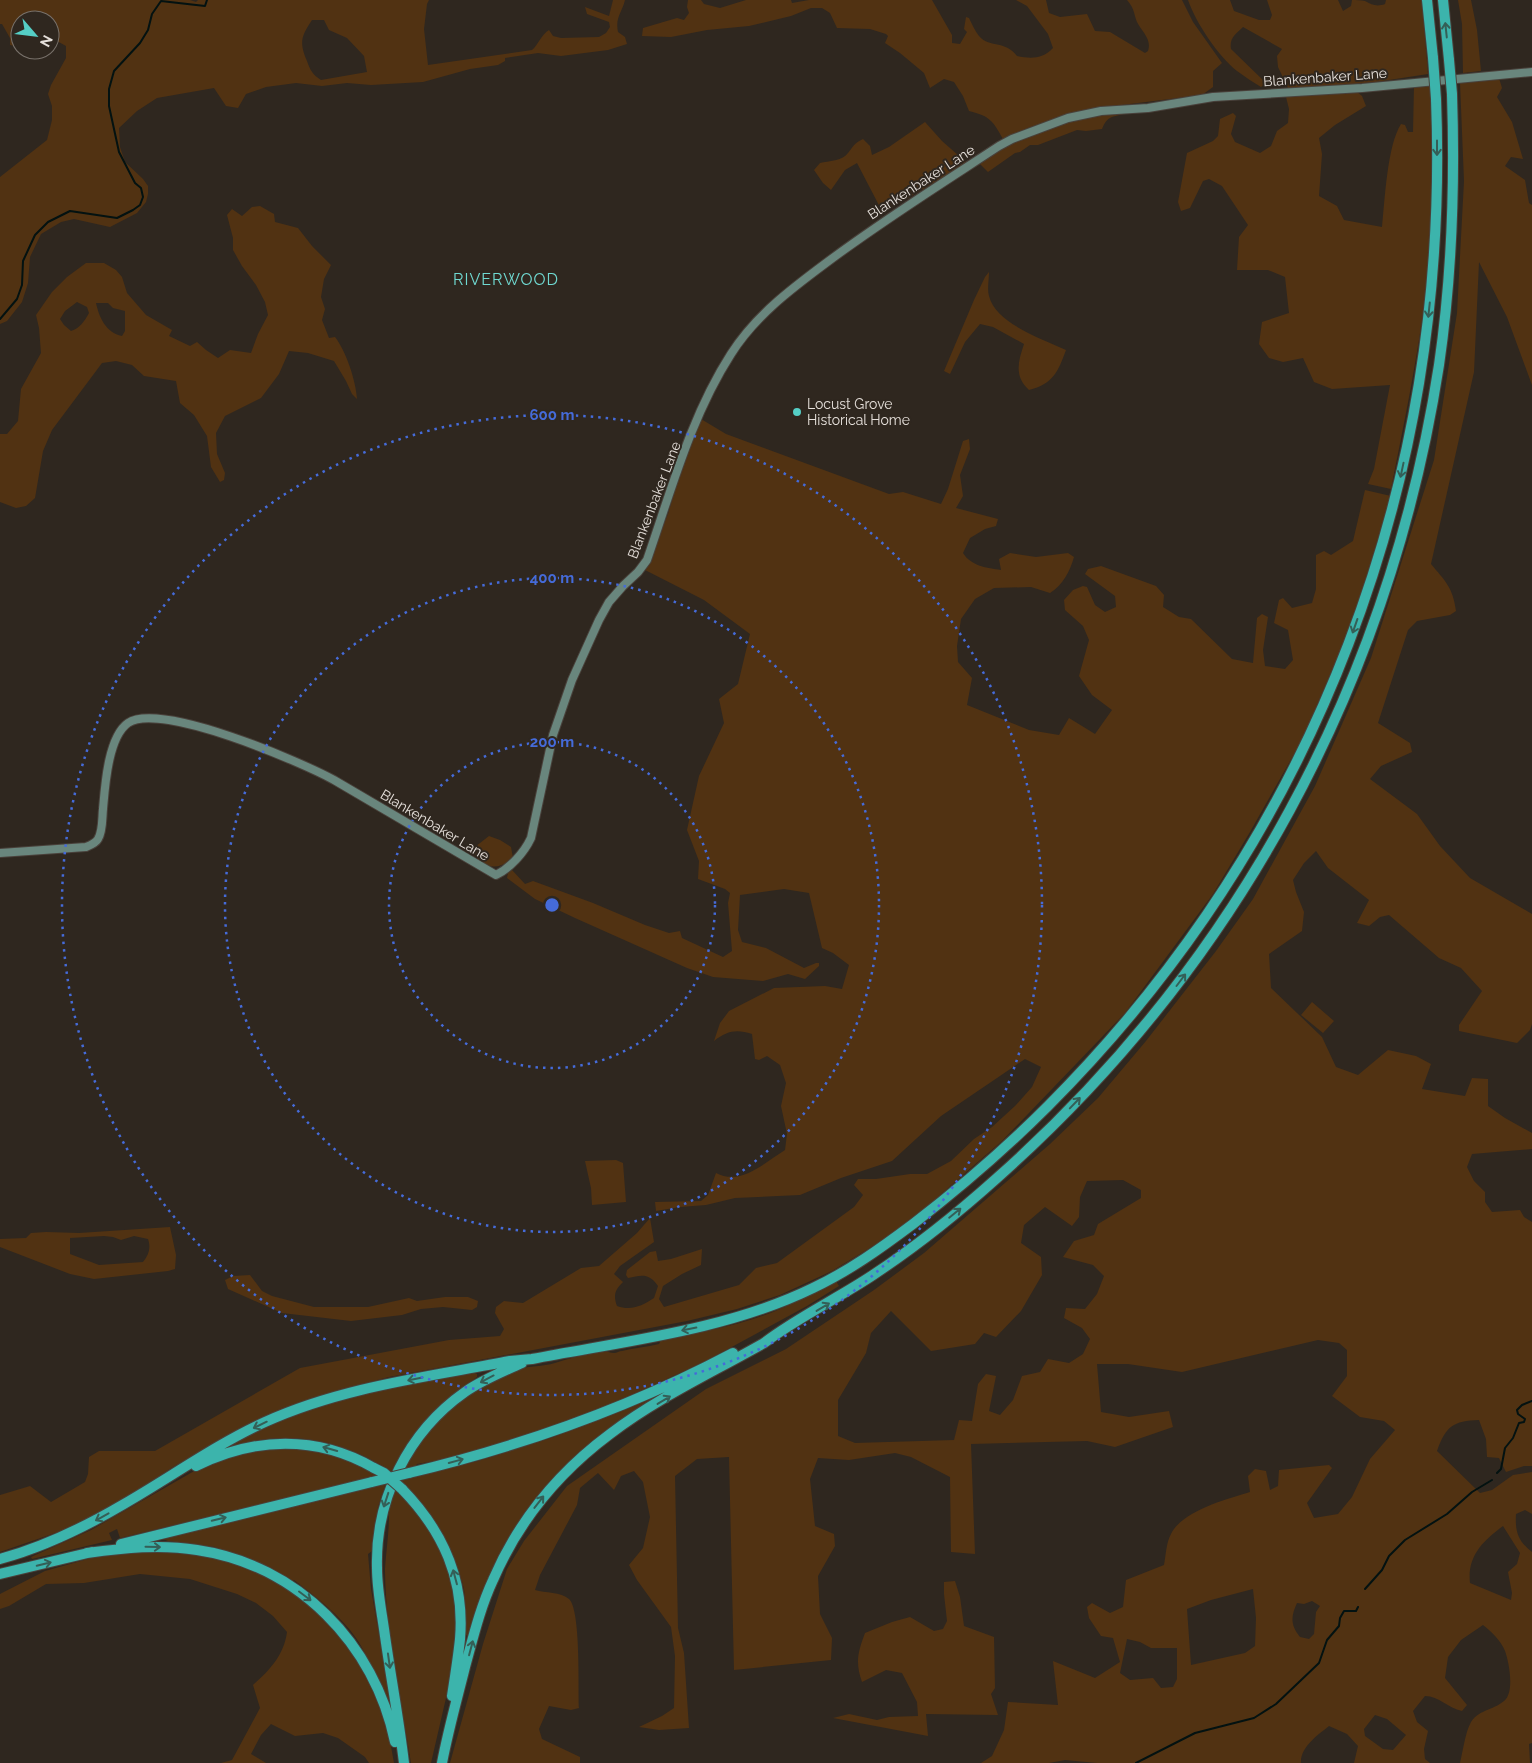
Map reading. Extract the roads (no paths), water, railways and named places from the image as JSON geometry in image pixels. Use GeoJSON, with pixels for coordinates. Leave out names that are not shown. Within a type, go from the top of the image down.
{"type":"FeatureCollection","features":[{"type":"Feature","properties":{"kind":"highway"},"geometry":{"type":"LineString","coordinates":[[0,1559],[34,1549],[97,1520],[247,1431],[279,1416],[320,1401],[373,1387],[510,1361],[532,1359],[731,1320],[780,1303],[813,1288],[862,1260],[954,1192],[1030,1124],[1110,1040],[1184,948],[1258,834],[1305,745],[1329,693],[1352,635],[1381,551],[1402,470],[1416,404],[1425,345],[1434,260],[1437,203],[1436,99],[1427,0]]}},
{"type":"Feature","properties":{"kind":"highway"},"geometry":{"type":"LineString","coordinates":[[442,1763],[483,1604],[503,1558],[538,1504],[575,1463],[612,1432],[843,1295],[925,1238],[996,1179],[1070,1109],[1130,1044],[1197,959],[1247,885],[1293,807],[1323,745],[1369,635],[1396,557],[1420,466],[1438,367],[1449,274],[1454,186],[1452,94],[1443,0]]}},
{"type":"Feature","properties":{"kind":"highway"},"geometry":{"type":"LineString","coordinates":[[0,1574],[409,1473],[509,1446],[609,1411],[683,1378],[766,1335],[780,1331]]}},
{"type":"Feature","properties":{"kind":"highway"},"geometry":{"type":"LineString","coordinates":[[404,1763],[378,1582],[378,1541],[382,1513],[388,1494],[404,1458],[422,1432],[436,1417],[457,1398],[480,1382],[532,1359]]}},
{"type":"Feature","properties":{"kind":"highway"},"geometry":{"type":"LineString","coordinates":[[144,1492],[153,1490],[180,1474],[217,1457],[235,1451],[271,1444],[288,1443],[323,1447],[340,1452],[384,1473],[402,1489],[427,1516],[437,1532],[451,1565],[460,1604],[460,1638],[452,1697],[438,1763]]}},
{"type":"Feature","properties":{"kind":"highway"},"geometry":{"type":"LineString","coordinates":[[88,1553],[147,1547],[199,1550],[246,1563],[300,1592],[328,1616],[348,1638],[365,1662],[383,1700],[400,1763]]}},
{"type":"Feature","properties":{"kind":"street","name":"Blankenbaker Lane"},"geometry":{"type":"LineString","coordinates":[[0,853],[86,847],[95,843],[101,832],[109,765],[118,736],[132,720],[148,717],[226,734],[307,766],[496,875],[523,852],[531,838],[552,735],[572,680],[599,620],[610,602],[647,560],[677,474],[709,393],[744,336],[793,288],[880,224],[999,146],[1012,139],[1079,114],[1154,107],[1213,97],[1362,88],[1532,72]]}},
{"type":"Feature","properties":{"kind":"waterway"},"geometry":{"type":"LineString","coordinates":[[0,319],[17,299],[22,285],[23,261],[35,235],[48,222],[70,211],[117,218],[140,205],[143,197],[141,188],[135,183],[119,152],[109,106],[109,89],[114,71],[140,43],[148,30],[152,14],[161,1],[205,6],[207,0]]}},
{"type":"Feature","properties":{"kind":"waterway"},"geometry":{"type":"LineString","coordinates":[[1497,1473],[1501,1469],[1505,1448],[1513,1438],[1519,1423],[1524,1422],[1525,1419],[1518,1414],[1517,1410],[1522,1405],[1532,1401]]}},
{"type":"Feature","properties":{"kind":"waterway"},"geometry":{"type":"LineString","coordinates":[[1365,1589],[1382,1570],[1389,1556],[1405,1540],[1447,1514],[1472,1492],[1492,1480]]}},
{"type":"Feature","properties":{"kind":"waterway"},"geometry":{"type":"LineString","coordinates":[[1136,1763],[1195,1733],[1254,1718],[1276,1704],[1319,1663],[1327,1640],[1339,1626],[1340,1618],[1344,1611],[1356,1611],[1358,1607]]}},
{"type":"Feature","properties":{"kind":"place","name":"Locust Grove Historical Home"},"geometry":{"type":"Point","coordinates":[797,412]}},
{"type":"Feature","properties":{"kind":"district","name":"RIVERWOOD"},"geometry":{"type":"Point","coordinates":[506,279]}}]}
